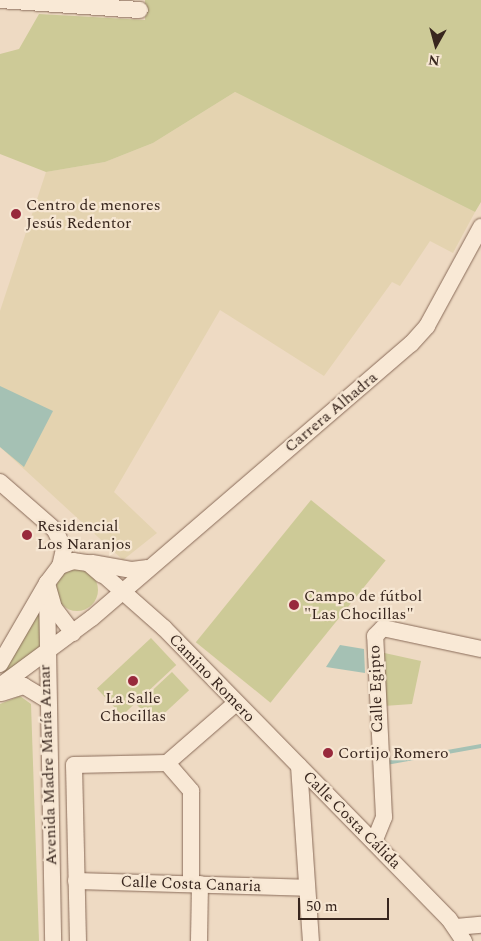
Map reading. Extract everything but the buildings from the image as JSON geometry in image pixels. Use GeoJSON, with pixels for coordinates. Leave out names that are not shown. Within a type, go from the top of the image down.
{"type":"FeatureCollection","features":[{"type":"Feature","properties":{"kind":"street"},"geometry":{"type":"LineString","coordinates":[[0,0],[103,4],[140,10]]}},
{"type":"Feature","properties":{"kind":"street","name":"Carrera Alhadra"},"geometry":{"type":"LineString","coordinates":[[0,686],[45,656],[106,606],[146,568],[411,344],[441,301],[481,227]]}},
{"type":"Feature","properties":{"kind":"street"},"geometry":{"type":"LineString","coordinates":[[0,482],[55,530],[64,548],[60,566],[0,664]]}},
{"type":"Feature","properties":{"kind":"street"},"geometry":{"type":"LineString","coordinates":[[60,566],[73,561],[132,570],[146,568]]}},
{"type":"Feature","properties":{"kind":"street"},"geometry":{"type":"LineString","coordinates":[[92,565],[107,585],[106,606]]}},
{"type":"Feature","properties":{"kind":"street","name":"Camino Romero"},"geometry":{"type":"LineString","coordinates":[[92,565],[125,590],[299,766]]}},
{"type":"Feature","properties":{"kind":"street"},"geometry":{"type":"LineString","coordinates":[[47,586],[56,612],[73,633]]}},
{"type":"Feature","properties":{"kind":"street","name":"Avenida Madre María Aznar"},"geometry":{"type":"LineString","coordinates":[[47,586],[45,656],[53,941]]}},
{"type":"Feature","properties":{"kind":"street","name":"Calle Egipto"},"geometry":{"type":"LineString","coordinates":[[374,842],[384,817],[373,648],[375,636],[383,628],[481,649]]}},
{"type":"Feature","properties":{"kind":"street"},"geometry":{"type":"LineString","coordinates":[[0,693],[24,686],[47,700]]}},
{"type":"Feature","properties":{"kind":"street"},"geometry":{"type":"LineString","coordinates":[[199,941],[191,791],[167,763],[236,703]]}},
{"type":"Feature","properties":{"kind":"street","name":"Avenida Madre María Aznar"},"geometry":{"type":"LineString","coordinates":[[78,941],[74,766],[167,763]]}},
{"type":"Feature","properties":{"kind":"street"},"geometry":{"type":"LineString","coordinates":[[299,766],[310,941]]}},
{"type":"Feature","properties":{"kind":"street","name":"Calle Costa Cálida"},"geometry":{"type":"LineString","coordinates":[[299,766],[374,842],[460,934]]}},
{"type":"Feature","properties":{"kind":"street","name":"Calle Costa Canaria"},"geometry":{"type":"LineString","coordinates":[[76,881],[306,888]]}},
{"type":"Feature","properties":{"kind":"street"},"geometry":{"type":"LineString","coordinates":[[460,934],[481,925]]}},
{"type":"Feature","properties":{"kind":"street"},"geometry":{"type":"LineString","coordinates":[[473,941],[481,932]]}},
{"type":"Feature","properties":{"kind":"shaded area"},"geometry":{"type":"Polygon","coordinates":[[[145,0],[481,0],[481,202],[475,212],[235,92],[153,143],[105,162],[46,172],[0,154],[0,54],[19,49],[39,14],[145,20],[145,0]]]}},
{"type":"Feature","properties":{"kind":"shaded area"},"geometry":{"type":"Polygon","coordinates":[[[235,92],[475,212],[453,253],[430,241],[400,286],[392,282],[324,376],[220,310],[114,492],[157,533],[123,560],[0,447],[0,311],[46,172],[105,162],[153,143],[235,92]]]}},
{"type":"Feature","properties":{"kind":"shaded area"},"geometry":{"type":"Polygon","coordinates":[[[0,386],[53,411],[24,467],[0,447],[0,386]]]}},
{"type":"Feature","properties":{"kind":"shaded area","name":"Campo de fútbol \"Las Chocillas\""},"geometry":{"type":"Polygon","coordinates":[[[311,500],[386,560],[270,703],[196,642],[311,500]]]}},
{"type":"Feature","properties":{"kind":"shaded area"},"geometry":{"type":"Polygon","coordinates":[[[81,569],[89,572],[95,578],[98,590],[95,602],[89,608],[73,611],[65,608],[59,602],[56,586],[59,578],[65,572],[81,569]]]}},
{"type":"Feature","properties":{"kind":"shaded area"},"geometry":{"type":"Polygon","coordinates":[[[40,603],[41,646],[0,679],[40,603]]]}},
{"type":"Feature","properties":{"kind":"shaded area"},"geometry":{"type":"Polygon","coordinates":[[[151,638],[176,665],[122,716],[97,688],[151,638]]]}},
{"type":"Feature","properties":{"kind":"shaded area"},"geometry":{"type":"Polygon","coordinates":[[[340,645],[364,649],[365,673],[326,667],[340,645]]]}},
{"type":"Feature","properties":{"kind":"shaded area"},"geometry":{"type":"Polygon","coordinates":[[[380,652],[421,661],[412,704],[384,706],[380,652]]]}},
{"type":"Feature","properties":{"kind":"shaded area"},"geometry":{"type":"Polygon","coordinates":[[[172,672],[189,690],[154,723],[137,705],[172,672]]]}},
{"type":"Feature","properties":{"kind":"shaded area"},"geometry":{"type":"Polygon","coordinates":[[[20,696],[31,704],[39,941],[0,941],[0,704],[20,696]]]}},
{"type":"Feature","properties":{"kind":"waterway"},"geometry":{"type":"LineString","coordinates":[[386,763],[481,746]]}},
{"type":"Feature","properties":{"kind":"place","name":"Centro de menores Jesús Redentor"},"geometry":{"type":"Point","coordinates":[16,214]}},
{"type":"Feature","properties":{"kind":"place","name":"Residencial Los Naranjos"},"geometry":{"type":"Point","coordinates":[27,535]}},
{"type":"Feature","properties":{"kind":"place","name":"Campo de fútbol \"Las Chocillas\""},"geometry":{"type":"Point","coordinates":[294,605]}},
{"type":"Feature","properties":{"kind":"place","name":"La Salle Chocillas"},"geometry":{"type":"Point","coordinates":[133,681]}},
{"type":"Feature","properties":{"kind":"place","name":"Cortijo Romero"},"geometry":{"type":"Point","coordinates":[328,753]}}]}
